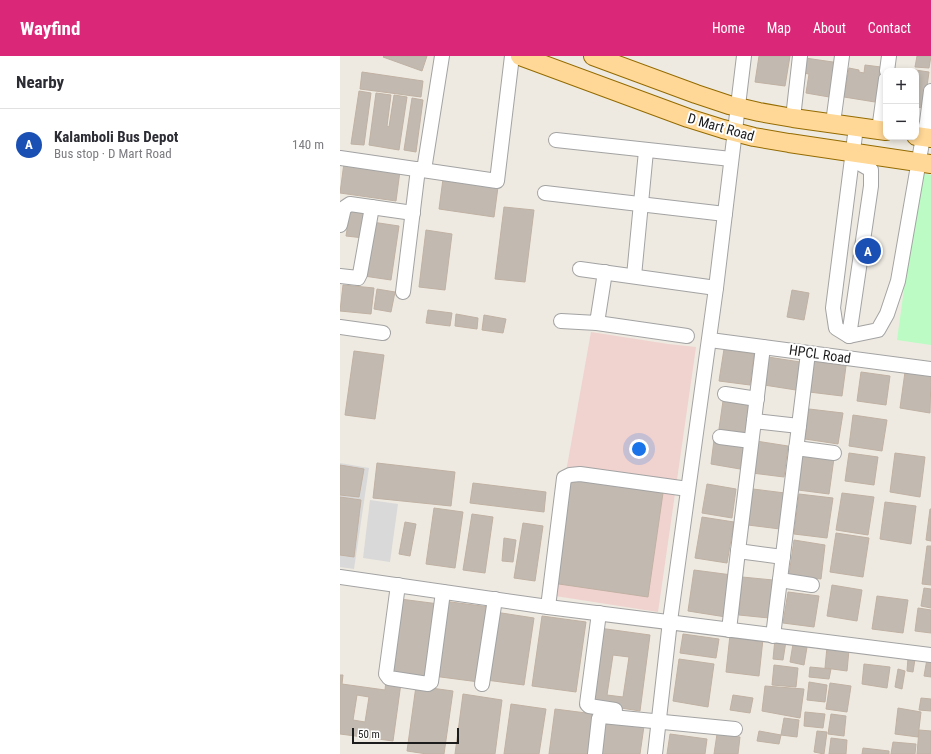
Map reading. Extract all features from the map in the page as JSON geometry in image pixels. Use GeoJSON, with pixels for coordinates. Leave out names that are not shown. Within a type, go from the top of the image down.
{"type":"FeatureCollection","features":[{"type":"Feature","properties":{"kind":"main road","name":"D Mart Road"},"geometry":{"type":"LineString","coordinates":[[520,56],[688,118],[735,132],[852,156],[925,163]]}},
{"type":"Feature","properties":{"kind":"main road","name":"D Mart Road"},"geometry":{"type":"LineString","coordinates":[[593,56],[696,94],[759,112],[883,130]]}},
{"type":"Feature","properties":{"kind":"street"},"geometry":{"type":"LineString","coordinates":[[403,292],[413,213],[442,56]]}},
{"type":"Feature","properties":{"kind":"street"},"geometry":{"type":"LineString","coordinates":[[340,158],[497,181],[512,56]]}},
{"type":"Feature","properties":{"kind":"street"},"geometry":{"type":"LineString","coordinates":[[655,754],[670,621],[710,340],[744,56]]}},
{"type":"Feature","properties":{"kind":"street"},"geometry":{"type":"LineString","coordinates":[[793,118],[800,56]]}},
{"type":"Feature","properties":{"kind":"street"},"geometry":{"type":"LineString","coordinates":[[833,123],[842,56]]}},
{"type":"Feature","properties":{"kind":"street"},"geometry":{"type":"LineString","coordinates":[[887,68],[889,56]]}},
{"type":"Feature","properties":{"kind":"street"},"geometry":{"type":"LineString","coordinates":[[856,126],[833,308],[836,328],[849,336],[878,330],[887,314],[898,281],[925,163],[923,137],[927,122],[931,91]]}},
{"type":"Feature","properties":{"kind":"street"},"geometry":{"type":"LineString","coordinates":[[556,140],[646,151],[731,159]]}},
{"type":"Feature","properties":{"kind":"street"},"geometry":{"type":"LineString","coordinates":[[634,276],[646,151]]}},
{"type":"Feature","properties":{"kind":"street"},"geometry":{"type":"LineString","coordinates":[[849,336],[871,170],[852,156]]}},
{"type":"Feature","properties":{"kind":"street"},"geometry":{"type":"LineString","coordinates":[[545,193],[725,214]]}},
{"type":"Feature","properties":{"kind":"street"},"geometry":{"type":"LineString","coordinates":[[340,225],[344,208],[350,204],[413,213]]}},
{"type":"Feature","properties":{"kind":"street"},"geometry":{"type":"LineString","coordinates":[[340,276],[358,278],[360,274],[372,207]]}},
{"type":"Feature","properties":{"kind":"street"},"geometry":{"type":"LineString","coordinates":[[580,269],[716,288]]}},
{"type":"Feature","properties":{"kind":"street"},"geometry":{"type":"LineString","coordinates":[[597,322],[605,272]]}},
{"type":"Feature","properties":{"kind":"street"},"geometry":{"type":"LineString","coordinates":[[561,321],[597,322],[687,336]]}},
{"type":"Feature","properties":{"kind":"street"},"geometry":{"type":"LineString","coordinates":[[340,328],[383,333]]}},
{"type":"Feature","properties":{"kind":"street","name":"HPCL Road"},"geometry":{"type":"LineString","coordinates":[[710,340],[931,369]]}},
{"type":"Feature","properties":{"kind":"street"},"geometry":{"type":"LineString","coordinates":[[729,630],[763,347]]}},
{"type":"Feature","properties":{"kind":"street"},"geometry":{"type":"LineString","coordinates":[[773,636],[808,353]]}},
{"type":"Feature","properties":{"kind":"street"},"geometry":{"type":"LineString","coordinates":[[725,394],[757,399]]}},
{"type":"Feature","properties":{"kind":"street"},"geometry":{"type":"LineString","coordinates":[[754,420],[799,426]]}},
{"type":"Feature","properties":{"kind":"street"},"geometry":{"type":"LineString","coordinates":[[720,437],[751,442]]}},
{"type":"Feature","properties":{"kind":"street"},"geometry":{"type":"LineString","coordinates":[[796,448],[834,453]]}},
{"type":"Feature","properties":{"kind":"street"},"geometry":{"type":"LineString","coordinates":[[548,607],[564,478],[570,475],[580,474],[688,489]]}},
{"type":"Feature","properties":{"kind":"street"},"geometry":{"type":"LineString","coordinates":[[738,551],[783,557]]}},
{"type":"Feature","properties":{"kind":"street"},"geometry":{"type":"LineString","coordinates":[[340,577],[548,607],[670,621],[931,656]]}},
{"type":"Feature","properties":{"kind":"street"},"geometry":{"type":"LineString","coordinates":[[780,580],[812,584]]}},
{"type":"Feature","properties":{"kind":"street"},"geometry":{"type":"LineString","coordinates":[[398,586],[386,674],[389,678],[428,684],[431,682],[443,592]]}},
{"type":"Feature","properties":{"kind":"street"},"geometry":{"type":"LineString","coordinates":[[482,684],[495,599]]}},
{"type":"Feature","properties":{"kind":"street"},"geometry":{"type":"LineString","coordinates":[[599,613],[587,704],[589,706],[735,730]]}},
{"type":"Feature","properties":{"kind":"street"},"geometry":{"type":"LineString","coordinates":[[595,754],[599,718],[602,716],[659,718]]}},
{"type":"Feature","properties":{"kind":"shaded area"},"geometry":{"type":"Polygon","coordinates":[[[591,332],[696,347],[658,612],[549,595],[563,489],[591,332]]]}},
{"type":"Feature","properties":{"kind":"shaded area"},"geometry":{"type":"Polygon","coordinates":[[[340,463],[369,468],[354,569],[340,567],[340,463]]]}},
{"type":"Feature","properties":{"kind":"shaded area"},"geometry":{"type":"Polygon","coordinates":[[[370,500],[398,504],[390,562],[363,558],[370,500]]]}},
{"type":"Feature","properties":{"kind":"green space"},"geometry":{"type":"Polygon","coordinates":[[[920,173],[931,175],[931,345],[897,340],[920,173]]]}},
{"type":"Feature","properties":{"kind":"building"},"geometry":{"type":"Polygon","coordinates":[[[427,56],[422,71],[383,57],[427,56]]]}},
{"type":"Feature","properties":{"kind":"building"},"geometry":{"type":"Polygon","coordinates":[[[759,56],[790,56],[785,86],[755,82],[759,56]]]}},
{"type":"Feature","properties":{"kind":"building"},"geometry":{"type":"Polygon","coordinates":[[[917,56],[931,56],[929,68],[915,67],[917,56]]]}},
{"type":"Feature","properties":{"kind":"building"},"geometry":{"type":"Polygon","coordinates":[[[805,58],[840,63],[835,98],[806,93],[809,74],[803,73],[805,58]]]}},
{"type":"Feature","properties":{"kind":"building"},"geometry":{"type":"Polygon","coordinates":[[[865,65],[881,67],[875,102],[844,97],[849,68],[859,70],[859,72],[864,73],[865,65]]]}},
{"type":"Feature","properties":{"kind":"building"},"geometry":{"type":"Polygon","coordinates":[[[919,71],[929,72],[924,108],[919,107],[919,71]]]}},
{"type":"Feature","properties":{"kind":"building"},"geometry":{"type":"Polygon","coordinates":[[[362,72],[423,81],[421,97],[360,89],[362,72]]]}},
{"type":"Feature","properties":{"kind":"building"},"geometry":{"type":"Polygon","coordinates":[[[359,91],[371,93],[364,145],[351,144],[359,91]]]}},
{"type":"Feature","properties":{"kind":"building"},"geometry":{"type":"Polygon","coordinates":[[[376,93],[391,95],[387,126],[389,127],[394,95],[407,97],[399,150],[369,145],[376,93]]]}},
{"type":"Feature","properties":{"kind":"building"},"geometry":{"type":"Polygon","coordinates":[[[412,98],[423,100],[416,152],[404,150],[412,98]]]}},
{"type":"Feature","properties":{"kind":"building"},"geometry":{"type":"Polygon","coordinates":[[[344,163],[400,171],[396,201],[340,193],[344,163]]]}},
{"type":"Feature","properties":{"kind":"building"},"geometry":{"type":"Polygon","coordinates":[[[443,179],[498,187],[494,217],[439,209],[443,179]]]}},
{"type":"Feature","properties":{"kind":"building"},"geometry":{"type":"Polygon","coordinates":[[[504,207],[534,210],[525,282],[495,279],[504,207]]]}},
{"type":"Feature","properties":{"kind":"building"},"geometry":{"type":"Polygon","coordinates":[[[350,211],[367,214],[364,238],[346,236],[350,211]]]}},
{"type":"Feature","properties":{"kind":"building"},"geometry":{"type":"Polygon","coordinates":[[[372,222],[399,226],[391,280],[364,276],[372,222]]]}},
{"type":"Feature","properties":{"kind":"building"},"geometry":{"type":"Polygon","coordinates":[[[426,230],[452,234],[445,290],[419,287],[426,230]]]}},
{"type":"Feature","properties":{"kind":"building"},"geometry":{"type":"Polygon","coordinates":[[[343,285],[374,288],[371,314],[340,311],[343,285]]]}},
{"type":"Feature","properties":{"kind":"building"},"geometry":{"type":"Polygon","coordinates":[[[377,289],[395,292],[391,312],[374,309],[377,289]]]}},
{"type":"Feature","properties":{"kind":"building"},"geometry":{"type":"Polygon","coordinates":[[[792,290],[809,293],[804,320],[787,317],[792,290]]]}},
{"type":"Feature","properties":{"kind":"building"},"geometry":{"type":"Polygon","coordinates":[[[428,310],[452,313],[450,326],[426,323],[428,310]]]}},
{"type":"Feature","properties":{"kind":"building"},"geometry":{"type":"Polygon","coordinates":[[[456,314],[478,318],[477,329],[455,326],[456,314]]]}},
{"type":"Feature","properties":{"kind":"building"},"geometry":{"type":"Polygon","coordinates":[[[484,315],[506,319],[503,333],[482,330],[484,315]]]}},
{"type":"Feature","properties":{"kind":"building"},"geometry":{"type":"Polygon","coordinates":[[[724,349],[754,354],[750,385],[719,381],[724,349]]]}},
{"type":"Feature","properties":{"kind":"building"},"geometry":{"type":"Polygon","coordinates":[[[354,351],[384,355],[375,419],[345,415],[354,351]]]}},
{"type":"Feature","properties":{"kind":"building"},"geometry":{"type":"Polygon","coordinates":[[[768,357],[800,362],[796,390],[764,385],[768,357]]]}},
{"type":"Feature","properties":{"kind":"building"},"geometry":{"type":"Polygon","coordinates":[[[813,361],[846,366],[842,396],[809,392],[813,361]]]}},
{"type":"Feature","properties":{"kind":"building"},"geometry":{"type":"Polygon","coordinates":[[[861,372],[890,376],[886,405],[857,401],[861,372]]]}},
{"type":"Feature","properties":{"kind":"building"},"geometry":{"type":"Polygon","coordinates":[[[905,372],[931,376],[930,413],[900,408],[905,372]]]}},
{"type":"Feature","properties":{"kind":"building"},"geometry":{"type":"Polygon","coordinates":[[[723,401],[753,406],[748,433],[719,429],[723,401]]]}},
{"type":"Feature","properties":{"kind":"building"},"geometry":{"type":"Polygon","coordinates":[[[809,409],[843,413],[838,444],[805,439],[809,409]]]}},
{"type":"Feature","properties":{"kind":"building"},"geometry":{"type":"Polygon","coordinates":[[[853,415],[887,420],[882,451],[849,446],[853,415]]]}},
{"type":"Feature","properties":{"kind":"building"},"geometry":{"type":"Polygon","coordinates":[[[714,440],[744,444],[740,469],[711,464],[714,440]]]}},
{"type":"Feature","properties":{"kind":"building"},"geometry":{"type":"Polygon","coordinates":[[[756,441],[788,446],[784,477],[752,473],[756,441]]]}},
{"type":"Feature","properties":{"kind":"building"},"geometry":{"type":"Polygon","coordinates":[[[849,453],[878,457],[874,485],[845,481],[849,453]]]}},
{"type":"Feature","properties":{"kind":"building"},"geometry":{"type":"Polygon","coordinates":[[[895,453],[925,457],[920,497],[890,492],[895,453]]]}},
{"type":"Feature","properties":{"kind":"building"},"geometry":{"type":"Polygon","coordinates":[[[803,454],[834,458],[829,494],[798,490],[803,454]]]}},
{"type":"Feature","properties":{"kind":"building"},"geometry":{"type":"Polygon","coordinates":[[[377,463],[455,472],[451,506],[373,498],[377,463]]]}},
{"type":"Feature","properties":{"kind":"building"},"geometry":{"type":"Polygon","coordinates":[[[340,465],[364,469],[359,497],[340,495],[340,465]]]}},
{"type":"Feature","properties":{"kind":"building"},"geometry":{"type":"Polygon","coordinates":[[[568,479],[663,493],[648,597],[552,583],[568,479]]]}},
{"type":"Feature","properties":{"kind":"building"},"geometry":{"type":"Polygon","coordinates":[[[473,483],[546,492],[544,512],[470,503],[473,483]]]}},
{"type":"Feature","properties":{"kind":"building"},"geometry":{"type":"Polygon","coordinates":[[[707,484],[736,489],[732,518],[702,513],[707,484]]]}},
{"type":"Feature","properties":{"kind":"building"},"geometry":{"type":"Polygon","coordinates":[[[753,489],[785,493],[780,529],[748,525],[753,489]]]}},
{"type":"Feature","properties":{"kind":"building"},"geometry":{"type":"Polygon","coordinates":[[[842,493],[874,497],[868,535],[836,530],[842,493]]]}},
{"type":"Feature","properties":{"kind":"building"},"geometry":{"type":"Polygon","coordinates":[[[799,494],[833,498],[827,538],[794,534],[799,494]]]}},
{"type":"Feature","properties":{"kind":"building"},"geometry":{"type":"Polygon","coordinates":[[[340,497],[361,500],[354,557],[340,555],[340,497]]]}},
{"type":"Feature","properties":{"kind":"building"},"geometry":{"type":"Polygon","coordinates":[[[885,502],[916,506],[911,544],[880,539],[885,502]]]}},
{"type":"Feature","properties":{"kind":"building"},"geometry":{"type":"Polygon","coordinates":[[[434,508],[463,512],[455,568],[426,564],[434,508]]]}},
{"type":"Feature","properties":{"kind":"building"},"geometry":{"type":"Polygon","coordinates":[[[931,509],[931,541],[926,540],[931,509]]]}},
{"type":"Feature","properties":{"kind":"building"},"geometry":{"type":"Polygon","coordinates":[[[472,514],[493,517],[485,573],[463,570],[472,514]]]}},
{"type":"Feature","properties":{"kind":"building"},"geometry":{"type":"Polygon","coordinates":[[[702,517],[734,522],[727,563],[695,558],[702,517]]]}},
{"type":"Feature","properties":{"kind":"building"},"geometry":{"type":"Polygon","coordinates":[[[405,522],[416,524],[410,556],[399,554],[405,522]]]}},
{"type":"Feature","properties":{"kind":"building"},"geometry":{"type":"Polygon","coordinates":[[[523,523],[543,526],[535,581],[514,578],[523,523]]]}},
{"type":"Feature","properties":{"kind":"building"},"geometry":{"type":"Polygon","coordinates":[[[836,533],[869,538],[863,577],[830,572],[836,533]]]}},
{"type":"Feature","properties":{"kind":"building"},"geometry":{"type":"Polygon","coordinates":[[[504,538],[516,540],[513,562],[502,561],[504,538]]]}},
{"type":"Feature","properties":{"kind":"building"},"geometry":{"type":"Polygon","coordinates":[[[794,540],[825,545],[821,579],[789,575],[794,540]]]}},
{"type":"Feature","properties":{"kind":"building"},"geometry":{"type":"Polygon","coordinates":[[[927,546],[931,546],[931,585],[922,584],[927,546]]]}},
{"type":"Feature","properties":{"kind":"building"},"geometry":{"type":"Polygon","coordinates":[[[694,570],[732,575],[726,617],[688,611],[694,570]]]}},
{"type":"Feature","properties":{"kind":"building"},"geometry":{"type":"Polygon","coordinates":[[[742,577],[773,580],[769,618],[739,615],[742,577]]]}},
{"type":"Feature","properties":{"kind":"building"},"geometry":{"type":"Polygon","coordinates":[[[832,585],[862,590],[857,621],[827,616],[832,585]]]}},
{"type":"Feature","properties":{"kind":"building"},"geometry":{"type":"Polygon","coordinates":[[[924,588],[931,589],[931,608],[921,606],[924,588]]]}},
{"type":"Feature","properties":{"kind":"building"},"geometry":{"type":"Polygon","coordinates":[[[788,592],[819,596],[814,627],[783,623],[788,592]]]}},
{"type":"Feature","properties":{"kind":"building"},"geometry":{"type":"Polygon","coordinates":[[[877,596],[908,600],[903,633],[872,629],[877,596]]]}},
{"type":"Feature","properties":{"kind":"building"},"geometry":{"type":"Polygon","coordinates":[[[400,599],[439,604],[429,682],[389,677],[400,599]]]}},
{"type":"Feature","properties":{"kind":"building"},"geometry":{"type":"Polygon","coordinates":[[[443,601],[489,607],[479,682],[433,676],[443,601]]]}},
{"type":"Feature","properties":{"kind":"building"},"geometry":{"type":"Polygon","coordinates":[[[918,608],[931,610],[931,633],[915,631],[918,608]]]}},
{"type":"Feature","properties":{"kind":"building"},"geometry":{"type":"Polygon","coordinates":[[[495,612],[534,618],[524,685],[486,680],[495,612]]]}},
{"type":"Feature","properties":{"kind":"building"},"geometry":{"type":"Polygon","coordinates":[[[542,616],[586,622],[576,692],[532,686],[542,616]]]}},
{"type":"Feature","properties":{"kind":"building"},"geometry":{"type":"Polygon","coordinates":[[[599,628],[650,635],[640,711],[589,703],[599,628]],[[613,655],[607,695],[623,697],[629,657],[613,655]]]}},
{"type":"Feature","properties":{"kind":"building"},"geometry":{"type":"Polygon","coordinates":[[[683,634],[719,639],[716,658],[680,653],[683,634]]]}},
{"type":"Feature","properties":{"kind":"building"},"geometry":{"type":"Polygon","coordinates":[[[730,635],[763,639],[759,676],[726,672],[730,635]]]}},
{"type":"Feature","properties":{"kind":"building"},"geometry":{"type":"Polygon","coordinates":[[[775,639],[786,641],[783,660],[773,659],[775,639]]]}},
{"type":"Feature","properties":{"kind":"building"},"geometry":{"type":"Polygon","coordinates":[[[793,644],[807,647],[804,665],[790,662],[793,644]]]}},
{"type":"Feature","properties":{"kind":"building"},"geometry":{"type":"Polygon","coordinates":[[[827,647],[849,650],[847,671],[825,668],[827,647]]]}},
{"type":"Feature","properties":{"kind":"building"},"geometry":{"type":"Polygon","coordinates":[[[908,658],[915,659],[913,672],[907,671],[908,658]]]}},
{"type":"Feature","properties":{"kind":"building"},"geometry":{"type":"Polygon","coordinates":[[[679,659],[714,664],[708,707],[673,701],[679,659]]]}},
{"type":"Feature","properties":{"kind":"building"},"geometry":{"type":"Polygon","coordinates":[[[927,659],[931,660],[931,677],[924,676],[927,659]]]}},
{"type":"Feature","properties":{"kind":"building"},"geometry":{"type":"Polygon","coordinates":[[[864,664],[890,667],[887,688],[862,684],[864,664]]]}},
{"type":"Feature","properties":{"kind":"building"},"geometry":{"type":"Polygon","coordinates":[[[774,665],[798,668],[796,687],[772,685],[774,665]]]}},
{"type":"Feature","properties":{"kind":"building"},"geometry":{"type":"Polygon","coordinates":[[[810,667],[831,669],[829,679],[809,677],[810,667]]]}},
{"type":"Feature","properties":{"kind":"building"},"geometry":{"type":"Polygon","coordinates":[[[898,669],[905,671],[902,689],[895,687],[898,669]]]}},
{"type":"Feature","properties":{"kind":"building"},"geometry":{"type":"Polygon","coordinates":[[[340,675],[343,675],[342,684],[385,690],[386,681],[401,683],[393,741],[340,734],[340,675]],[[357,695],[353,720],[365,722],[369,697],[357,695]]]}},
{"type":"Feature","properties":{"kind":"building"},"geometry":{"type":"Polygon","coordinates":[[[809,682],[827,685],[825,702],[807,700],[809,682]]]}},
{"type":"Feature","properties":{"kind":"building"},"geometry":{"type":"Polygon","coordinates":[[[830,683],[851,686],[847,712],[826,709],[830,683]]]}},
{"type":"Feature","properties":{"kind":"building"},"geometry":{"type":"Polygon","coordinates":[[[416,686],[453,691],[444,754],[427,754],[407,751],[416,686]]]}},
{"type":"Feature","properties":{"kind":"building"},"geometry":{"type":"Polygon","coordinates":[[[765,686],[804,689],[800,718],[762,711],[765,686]]]}},
{"type":"Feature","properties":{"kind":"building"},"geometry":{"type":"Polygon","coordinates":[[[463,694],[502,700],[495,754],[455,754],[463,694]]]}},
{"type":"Feature","properties":{"kind":"building"},"geometry":{"type":"Polygon","coordinates":[[[733,695],[753,698],[750,713],[730,710],[733,695]]]}},
{"type":"Feature","properties":{"kind":"building"},"geometry":{"type":"Polygon","coordinates":[[[921,698],[931,699],[931,711],[919,710],[921,698]]]}},
{"type":"Feature","properties":{"kind":"building"},"geometry":{"type":"Polygon","coordinates":[[[511,704],[546,709],[539,754],[504,754],[511,704]]]}},
{"type":"Feature","properties":{"kind":"building"},"geometry":{"type":"Polygon","coordinates":[[[898,708],[921,712],[918,737],[895,734],[898,708]]]}},
{"type":"Feature","properties":{"kind":"building"},"geometry":{"type":"Polygon","coordinates":[[[555,709],[594,714],[588,754],[549,754],[555,709]]]}},
{"type":"Feature","properties":{"kind":"building"},"geometry":{"type":"Polygon","coordinates":[[[805,712],[825,714],[823,728],[804,726],[805,712]]]}},
{"type":"Feature","properties":{"kind":"building"},"geometry":{"type":"Polygon","coordinates":[[[831,714],[846,716],[844,736],[828,734],[831,714]]]}},
{"type":"Feature","properties":{"kind":"building"},"geometry":{"type":"Polygon","coordinates":[[[784,718],[799,720],[797,737],[781,735],[784,718]]]}},
{"type":"Feature","properties":{"kind":"building"},"geometry":{"type":"Polygon","coordinates":[[[603,721],[644,726],[640,754],[599,754],[603,721]]]}},
{"type":"Feature","properties":{"kind":"building"},"geometry":{"type":"Polygon","coordinates":[[[919,730],[931,731],[931,754],[917,754],[919,730]]]}},
{"type":"Feature","properties":{"kind":"building"},"geometry":{"type":"Polygon","coordinates":[[[759,731],[781,735],[779,744],[757,741],[759,731]]]}},
{"type":"Feature","properties":{"kind":"building"},"geometry":{"type":"Polygon","coordinates":[[[817,731],[827,732],[824,754],[814,752],[817,731]]]}},
{"type":"Feature","properties":{"kind":"building"},"geometry":{"type":"Polygon","coordinates":[[[670,734],[707,739],[705,754],[667,754],[670,734]]]}},
{"type":"Feature","properties":{"kind":"building"},"geometry":{"type":"Polygon","coordinates":[[[717,734],[740,737],[738,754],[714,754],[717,734]]]}},
{"type":"Feature","properties":{"kind":"building"},"geometry":{"type":"Polygon","coordinates":[[[831,738],[847,740],[846,754],[829,754],[831,738]]]}},
{"type":"Feature","properties":{"kind":"building"},"geometry":{"type":"Polygon","coordinates":[[[893,742],[916,744],[915,754],[891,754],[893,742]]]}},
{"type":"Feature","properties":{"kind":"building"},"geometry":{"type":"Polygon","coordinates":[[[863,748],[889,751],[889,754],[862,754],[863,748]]]}},
{"type":"Feature","properties":{"kind":"place","name":"Kalamboli Bus Depot"},"geometry":{"type":"Point","coordinates":[868,251]}}]}
